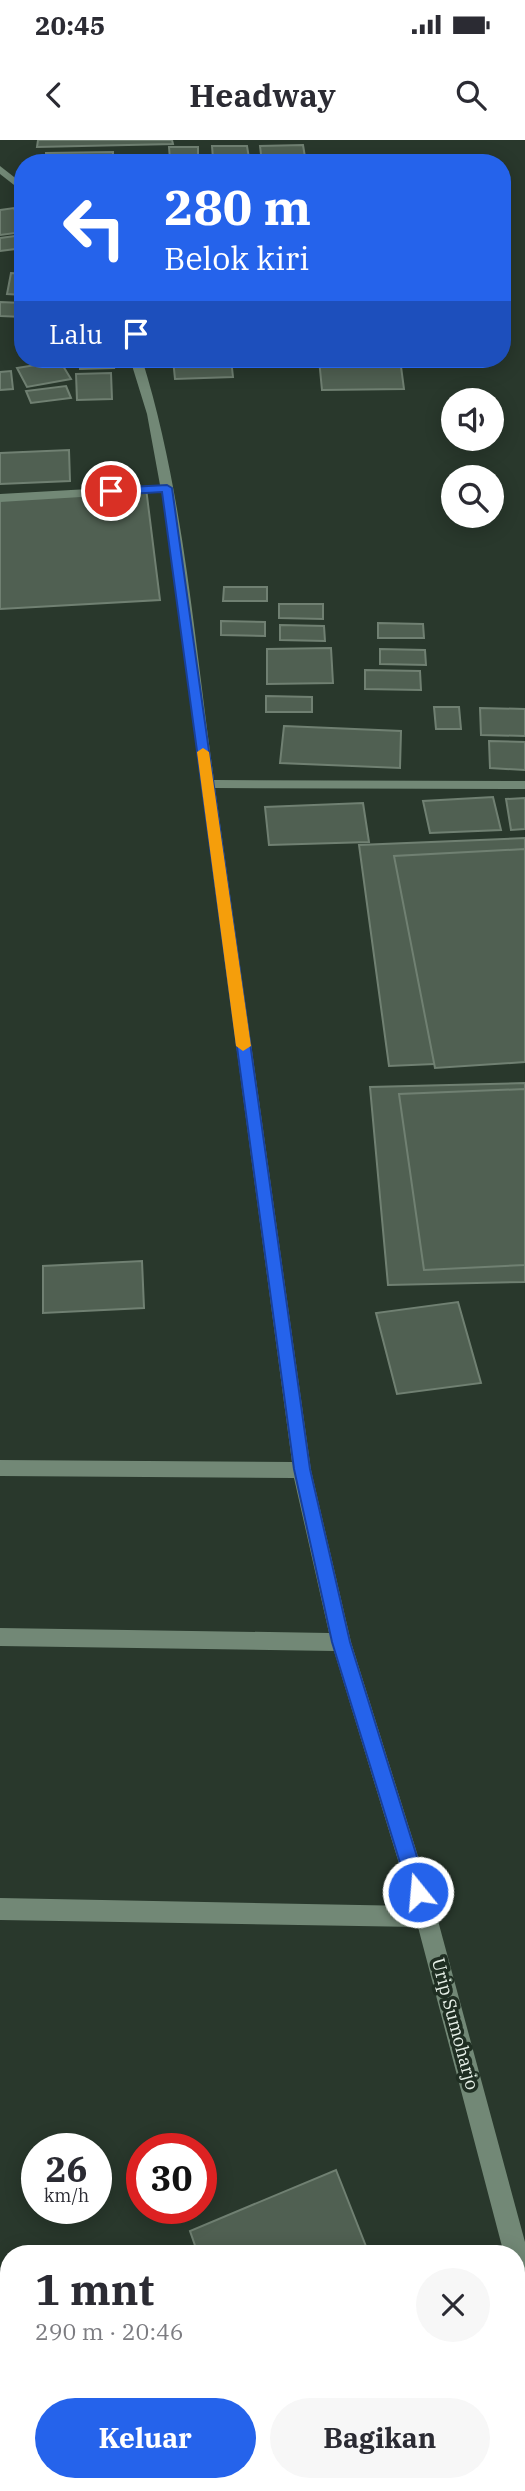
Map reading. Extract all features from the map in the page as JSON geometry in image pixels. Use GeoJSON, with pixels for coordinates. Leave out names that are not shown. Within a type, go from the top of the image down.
{"type":"FeatureCollection","features":[{"type":"Feature","properties":{"kind":"street"},"geometry":{"type":"LineString","coordinates":[[0,169],[14,181]]}},
{"type":"Feature","properties":{"kind":"street","name":"Urip Sumoharjo"},"geometry":{"type":"LineString","coordinates":[[139,368],[153,414],[167,488],[302,1469],[341,1642],[426,1917],[514,2245]]}},
{"type":"Feature","properties":{"kind":"street"},"geometry":{"type":"LineString","coordinates":[[0,498],[167,488]]}},
{"type":"Feature","properties":{"kind":"street"},"geometry":{"type":"LineString","coordinates":[[207,784],[525,785]]}},
{"type":"Feature","properties":{"kind":"street"},"geometry":{"type":"LineString","coordinates":[[0,1468],[302,1469]]}},
{"type":"Feature","properties":{"kind":"street"},"geometry":{"type":"LineString","coordinates":[[0,1637],[341,1642]]}},
{"type":"Feature","properties":{"kind":"street"},"geometry":{"type":"LineString","coordinates":[[0,1909],[426,1917]]}},
{"type":"Feature","properties":{"kind":"building"},"geometry":{"type":"Polygon","coordinates":[[[38,140],[172,140],[173,144],[37,147],[38,140]]]}},
{"type":"Feature","properties":{"kind":"building"},"geometry":{"type":"Polygon","coordinates":[[[303,145],[304,154],[261,154],[260,146],[303,145]]]}},
{"type":"Feature","properties":{"kind":"building"},"geometry":{"type":"Polygon","coordinates":[[[212,146],[247,146],[248,154],[213,154],[212,146]]]}},
{"type":"Feature","properties":{"kind":"building"},"geometry":{"type":"Polygon","coordinates":[[[169,147],[198,147],[198,154],[170,154],[169,147]]]}},
{"type":"Feature","properties":{"kind":"building"},"geometry":{"type":"Polygon","coordinates":[[[113,152],[113,154],[46,154],[113,152]]]}},
{"type":"Feature","properties":{"kind":"building"},"geometry":{"type":"Polygon","coordinates":[[[14,208],[14,233],[0,235],[0,210],[14,208]]]}},
{"type":"Feature","properties":{"kind":"building"},"geometry":{"type":"Polygon","coordinates":[[[14,236],[14,249],[0,251],[0,238],[14,236]]]}},
{"type":"Feature","properties":{"kind":"building"},"geometry":{"type":"Polygon","coordinates":[[[11,273],[14,273],[14,294],[7,294],[11,273]]]}},
{"type":"Feature","properties":{"kind":"building"},"geometry":{"type":"Polygon","coordinates":[[[0,302],[14,303],[14,317],[0,316],[0,302]]]}},
{"type":"Feature","properties":{"kind":"building"},"geometry":{"type":"Polygon","coordinates":[[[17,368],[64,368],[71,379],[27,387],[17,368]]]}},
{"type":"Feature","properties":{"kind":"building"},"geometry":{"type":"Polygon","coordinates":[[[174,368],[232,368],[233,377],[175,379],[174,368]]]}},
{"type":"Feature","properties":{"kind":"building"},"geometry":{"type":"Polygon","coordinates":[[[320,368],[401,368],[404,389],[322,390],[320,368]]]}},
{"type":"Feature","properties":{"kind":"building"},"geometry":{"type":"Polygon","coordinates":[[[11,371],[13,389],[0,390],[0,372],[11,371]]]}},
{"type":"Feature","properties":{"kind":"building"},"geometry":{"type":"Polygon","coordinates":[[[111,373],[112,399],[77,400],[76,374],[111,373]]]}},
{"type":"Feature","properties":{"kind":"building"},"geometry":{"type":"Polygon","coordinates":[[[66,386],[71,398],[31,403],[26,391],[66,386]]]}},
{"type":"Feature","properties":{"kind":"building"},"geometry":{"type":"Polygon","coordinates":[[[69,450],[70,481],[0,484],[0,453],[69,450]]]}},
{"type":"Feature","properties":{"kind":"building"},"geometry":{"type":"Polygon","coordinates":[[[146,488],[160,600],[0,609],[0,496],[146,488]]]}},
{"type":"Feature","properties":{"kind":"building"},"geometry":{"type":"Polygon","coordinates":[[[224,587],[267,587],[267,601],[223,601],[224,587]]]}},
{"type":"Feature","properties":{"kind":"building"},"geometry":{"type":"Polygon","coordinates":[[[279,604],[323,604],[323,619],[279,618],[279,604]]]}},
{"type":"Feature","properties":{"kind":"building"},"geometry":{"type":"Polygon","coordinates":[[[221,621],[265,622],[265,636],[221,635],[221,621]]]}},
{"type":"Feature","properties":{"kind":"building"},"geometry":{"type":"Polygon","coordinates":[[[378,623],[423,624],[424,638],[378,638],[378,623]]]}},
{"type":"Feature","properties":{"kind":"building"},"geometry":{"type":"Polygon","coordinates":[[[280,625],[324,626],[325,641],[280,640],[280,625]]]}},
{"type":"Feature","properties":{"kind":"building"},"geometry":{"type":"Polygon","coordinates":[[[331,648],[333,683],[267,684],[267,649],[331,648]]]}},
{"type":"Feature","properties":{"kind":"building"},"geometry":{"type":"Polygon","coordinates":[[[380,649],[425,650],[426,665],[380,664],[380,649]]]}},
{"type":"Feature","properties":{"kind":"building"},"geometry":{"type":"Polygon","coordinates":[[[365,670],[420,671],[421,690],[365,689],[365,670]]]}},
{"type":"Feature","properties":{"kind":"building"},"geometry":{"type":"Polygon","coordinates":[[[266,696],[312,697],[312,712],[266,712],[266,696]]]}},
{"type":"Feature","properties":{"kind":"building"},"geometry":{"type":"Polygon","coordinates":[[[434,707],[459,707],[461,729],[436,729],[434,707]]]}},
{"type":"Feature","properties":{"kind":"building"},"geometry":{"type":"Polygon","coordinates":[[[480,708],[525,709],[525,736],[481,735],[480,708]]]}},
{"type":"Feature","properties":{"kind":"building"},"geometry":{"type":"Polygon","coordinates":[[[284,726],[401,731],[400,768],[280,763],[284,726]]]}},
{"type":"Feature","properties":{"kind":"building"},"geometry":{"type":"Polygon","coordinates":[[[489,741],[525,742],[525,770],[490,768],[489,741]]]}},
{"type":"Feature","properties":{"kind":"building"},"geometry":{"type":"Polygon","coordinates":[[[493,797],[501,830],[430,833],[423,801],[493,797]]]}},
{"type":"Feature","properties":{"kind":"building"},"geometry":{"type":"Polygon","coordinates":[[[525,798],[525,829],[511,830],[506,799],[525,798]]]}},
{"type":"Feature","properties":{"kind":"building"},"geometry":{"type":"Polygon","coordinates":[[[363,803],[369,842],[269,845],[265,807],[363,803]]]}},
{"type":"Feature","properties":{"kind":"building"},"geometry":{"type":"Polygon","coordinates":[[[525,838],[525,1060],[389,1066],[359,845],[525,838]]]}},
{"type":"Feature","properties":{"kind":"building"},"geometry":{"type":"Polygon","coordinates":[[[525,849],[525,1062],[435,1068],[394,856],[525,849]]]}},
{"type":"Feature","properties":{"kind":"building"},"geometry":{"type":"Polygon","coordinates":[[[525,1083],[525,1282],[388,1285],[370,1087],[525,1083]]]}},
{"type":"Feature","properties":{"kind":"building"},"geometry":{"type":"Polygon","coordinates":[[[525,1089],[525,1265],[424,1270],[399,1094],[525,1089]]]}},
{"type":"Feature","properties":{"kind":"building"},"geometry":{"type":"Polygon","coordinates":[[[142,1261],[144,1308],[43,1313],[43,1266],[142,1261]]]}},
{"type":"Feature","properties":{"kind":"building"},"geometry":{"type":"Polygon","coordinates":[[[458,1302],[481,1383],[397,1394],[376,1313],[458,1302]]]}},
{"type":"Feature","properties":{"kind":"building"},"geometry":{"type":"Polygon","coordinates":[[[336,2170],[365,2245],[195,2245],[190,2231],[207,2224],[217,2224],[217,2220],[336,2170]]]}},
{"type":"Feature","properties":{"kind":"slow traffic"},"geometry":{"type":"LineString","coordinates":[[203,752],[243,1046]]}},
{"type":"Feature","properties":{"kind":"route"},"geometry":{"type":"LineString","coordinates":[[111,491],[167,488],[302,1469],[341,1642],[418,1892]]}}]}
